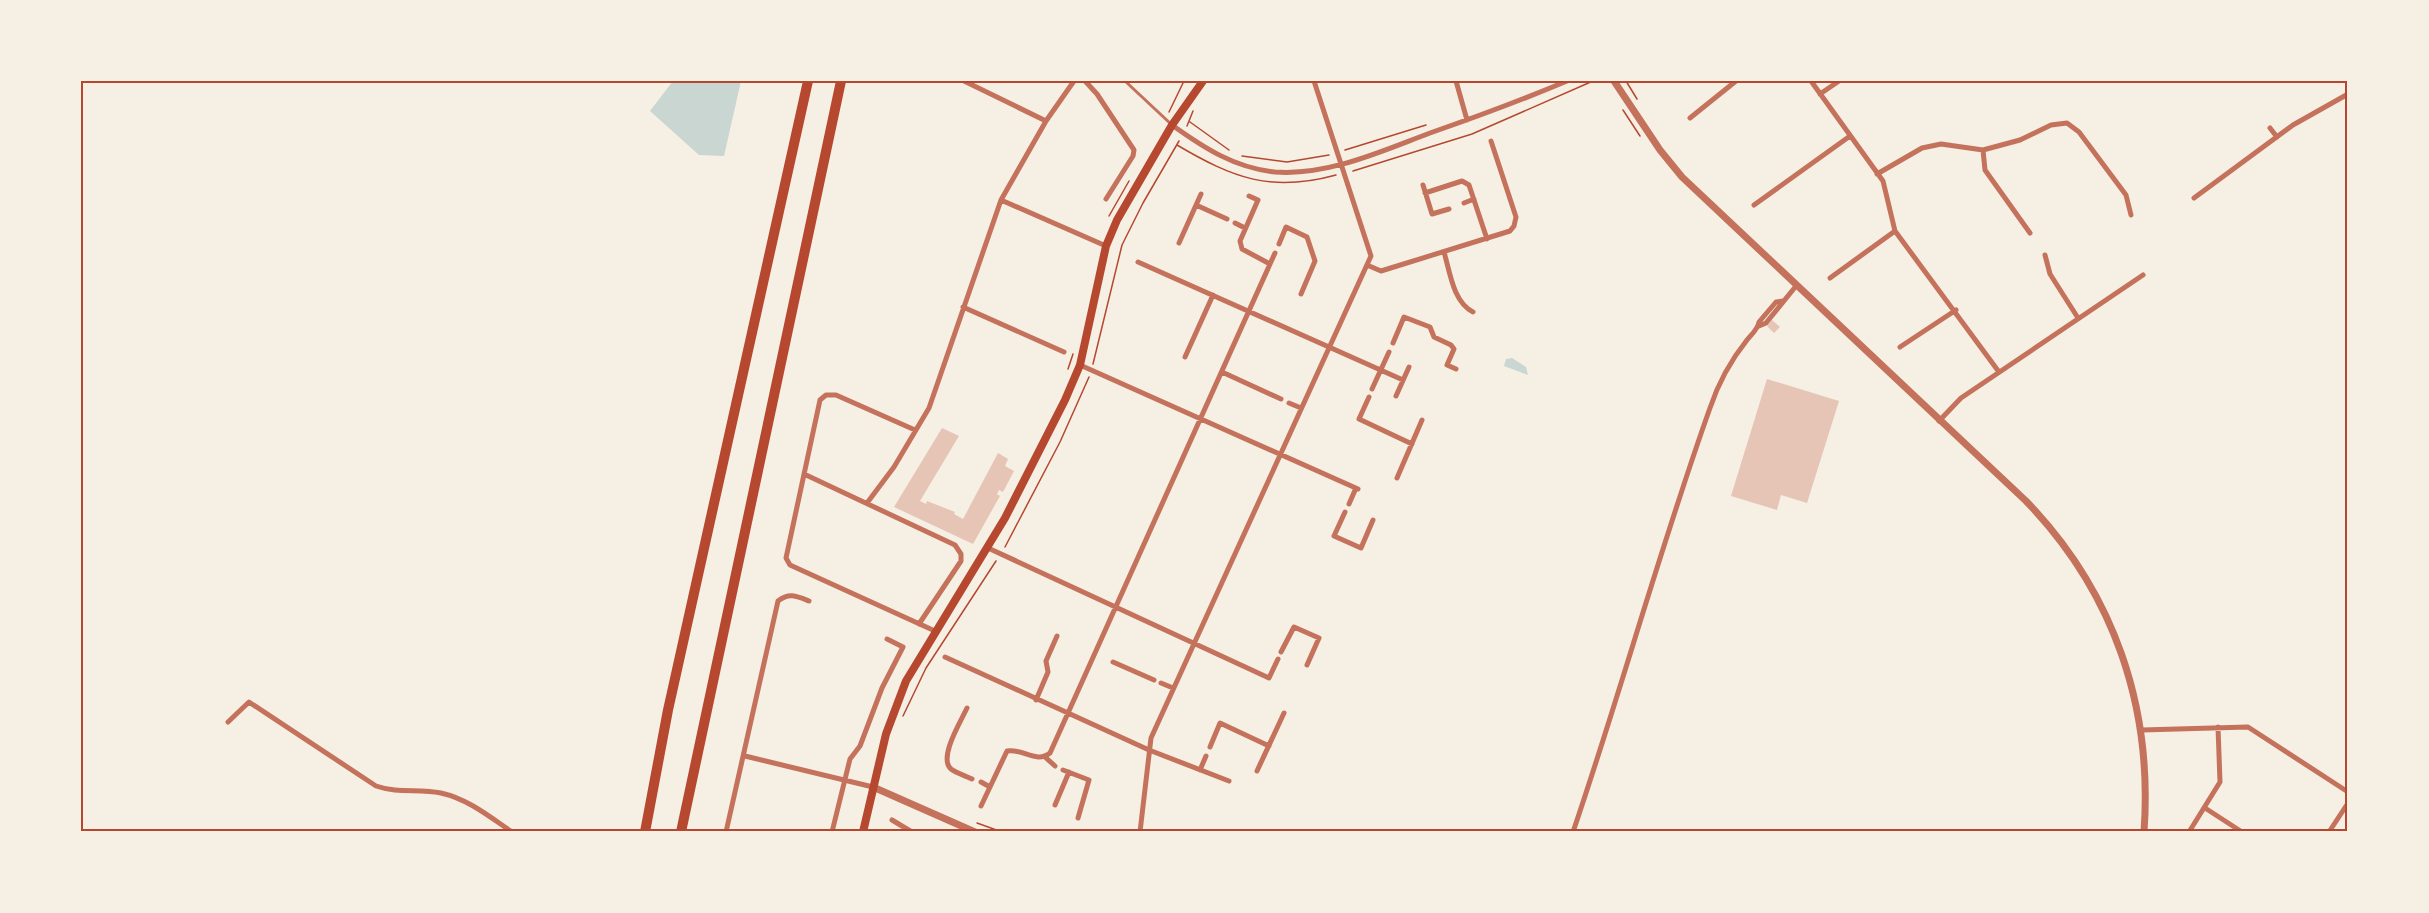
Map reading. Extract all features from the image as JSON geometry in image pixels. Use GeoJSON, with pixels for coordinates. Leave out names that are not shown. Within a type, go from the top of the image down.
{"type":"FeatureCollection","features":[{"type":"Feature","properties":{"kind":"highway"},"geometry":{"type":"LineString","coordinates":[[645,832],[668,710],[808,81]]}},
{"type":"Feature","properties":{"kind":"highway"},"geometry":{"type":"LineString","coordinates":[[681,832],[841,81]]}},
{"type":"Feature","properties":{"kind":"main road"},"geometry":{"type":"LineString","coordinates":[[863,832],[894,709],[906,681],[988,548],[1030,470],[1080,365],[1106,246],[1117,220],[1200,83]]}},
{"type":"Feature","properties":{"kind":"street"},"geometry":{"type":"LineString","coordinates":[[964,81],[1046,120]]}},
{"type":"Feature","properties":{"kind":"street"},"geometry":{"type":"LineString","coordinates":[[867,503],[894,467],[929,408],[1001,200],[1046,120],[1074,81]]}},
{"type":"Feature","properties":{"kind":"street"},"geometry":{"type":"LineString","coordinates":[[1085,81],[1097,94],[1134,150],[1133,156],[1106,199]]}},
{"type":"Feature","properties":{"kind":"street"},"geometry":{"type":"LineString","coordinates":[[1140,832],[1151,738],[1371,256],[1341,164],[1334,154],[1314,81]]}},
{"type":"Feature","properties":{"kind":"street"},"geometry":{"type":"LineString","coordinates":[[1456,81],[1467,120]]}},
{"type":"Feature","properties":{"kind":"street"},"geometry":{"type":"LineString","coordinates":[[1173,125],[1212,152],[1251,168],[1276,172],[1302,171],[1341,164],[1467,120],[1567,81]]}},
{"type":"Feature","properties":{"kind":"street"},"geometry":{"type":"LineString","coordinates":[[1614,81],[1648,133],[1682,177],[2040,516],[2079,568],[2115,637],[2136,699],[2142,730],[2146,779],[2144,832]]}},
{"type":"Feature","properties":{"kind":"street"},"geometry":{"type":"LineString","coordinates":[[1690,118],[1736,81]]}},
{"type":"Feature","properties":{"kind":"street"},"geometry":{"type":"LineString","coordinates":[[1811,81],[1883,181],[1895,231],[1956,310],[1999,372]]}},
{"type":"Feature","properties":{"kind":"street"},"geometry":{"type":"LineString","coordinates":[[1820,94],[1839,81]]}},
{"type":"Feature","properties":{"kind":"street"},"geometry":{"type":"LineString","coordinates":[[2194,198],[2277,136],[2348,94]]}},
{"type":"Feature","properties":{"kind":"street"},"geometry":{"type":"LineString","coordinates":[[1877,174],[1922,148],[1941,144],[1983,150],[2020,140],[2050,125],[2067,123],[2074,127],[2126,195],[2131,215]]}},
{"type":"Feature","properties":{"kind":"street"},"geometry":{"type":"LineString","coordinates":[[2270,128],[2277,136]]}},
{"type":"Feature","properties":{"kind":"street"},"geometry":{"type":"LineString","coordinates":[[1754,205],[1850,136]]}},
{"type":"Feature","properties":{"kind":"street"},"geometry":{"type":"LineString","coordinates":[[1367,265],[1381,271],[1509,231],[1514,226],[1516,216],[1491,141]]}},
{"type":"Feature","properties":{"kind":"street"},"geometry":{"type":"LineString","coordinates":[[1983,150],[1985,170],[2030,233]]}},
{"type":"Feature","properties":{"kind":"street"},"geometry":{"type":"LineString","coordinates":[[1425,193],[1462,181],[1469,185],[1487,238]]}},
{"type":"Feature","properties":{"kind":"street"},"geometry":{"type":"LineString","coordinates":[[1423,185],[1432,214],[1449,209]]}},
{"type":"Feature","properties":{"kind":"street"},"geometry":{"type":"LineString","coordinates":[[1179,243],[1201,194]]}},
{"type":"Feature","properties":{"kind":"street"},"geometry":{"type":"LineString","coordinates":[[1249,196],[1258,200],[1240,241],[1242,249],[1270,264]]}},
{"type":"Feature","properties":{"kind":"street"},"geometry":{"type":"LineString","coordinates":[[1001,200],[1106,246]]}},
{"type":"Feature","properties":{"kind":"street"},"geometry":{"type":"LineString","coordinates":[[1464,203],[1474,200]]}},
{"type":"Feature","properties":{"kind":"street"},"geometry":{"type":"LineString","coordinates":[[1196,205],[1227,219]]}},
{"type":"Feature","properties":{"kind":"street"},"geometry":{"type":"LineString","coordinates":[[1235,223],[1245,228]]}},
{"type":"Feature","properties":{"kind":"street"},"geometry":{"type":"LineString","coordinates":[[1279,244],[1286,227],[1307,237],[1314,261],[1301,294]]}},
{"type":"Feature","properties":{"kind":"street"},"geometry":{"type":"LineString","coordinates":[[1830,278],[1895,231]]}},
{"type":"Feature","properties":{"kind":"street"},"geometry":{"type":"LineString","coordinates":[[1444,252],[1458,299],[1463,307],[1473,312]]}},
{"type":"Feature","properties":{"kind":"street"},"geometry":{"type":"LineString","coordinates":[[981,806],[1007,752],[1017,749],[1036,758],[1045,757],[1050,753],[1275,253]]}},
{"type":"Feature","properties":{"kind":"street"},"geometry":{"type":"LineString","coordinates":[[2045,255],[2050,274],[2078,318]]}},
{"type":"Feature","properties":{"kind":"street"},"geometry":{"type":"LineString","coordinates":[[1138,262],[1403,380]]}},
{"type":"Feature","properties":{"kind":"street"},"geometry":{"type":"LineString","coordinates":[[1939,421],[1961,398],[2143,275]]}},
{"type":"Feature","properties":{"kind":"street"},"geometry":{"type":"LineString","coordinates":[[1573,832],[1610,724],[1649,591],[1716,392],[1744,344],[1759,326],[1759,321],[1776,302],[1783,301],[1796,286]]}},
{"type":"Feature","properties":{"kind":"street"},"geometry":{"type":"LineString","coordinates":[[1185,357],[1213,295]]}},
{"type":"Feature","properties":{"kind":"street"},"geometry":{"type":"LineString","coordinates":[[963,307],[1064,352]]}},
{"type":"Feature","properties":{"kind":"street"},"geometry":{"type":"LineString","coordinates":[[1900,347],[1956,310]]}},
{"type":"Feature","properties":{"kind":"street"},"geometry":{"type":"LineString","coordinates":[[1393,343],[1404,317],[1430,327],[1434,337],[1451,345],[1454,349],[1447,365],[1456,369]]}},
{"type":"Feature","properties":{"kind":"street"},"geometry":{"type":"LineString","coordinates":[[1372,389],[1389,352]]}},
{"type":"Feature","properties":{"kind":"street"},"geometry":{"type":"LineString","coordinates":[[1080,365],[1357,488],[1349,504]]}},
{"type":"Feature","properties":{"kind":"street"},"geometry":{"type":"LineString","coordinates":[[1396,396],[1409,367]]}},
{"type":"Feature","properties":{"kind":"street"},"geometry":{"type":"LineString","coordinates":[[1222,372],[1281,399]]}},
{"type":"Feature","properties":{"kind":"street"},"geometry":{"type":"LineString","coordinates":[[915,430],[836,395],[826,395],[820,400],[786,558],[790,565],[935,631]]}},
{"type":"Feature","properties":{"kind":"street"},"geometry":{"type":"LineString","coordinates":[[1369,397],[1359,419],[1412,444]]}},
{"type":"Feature","properties":{"kind":"street"},"geometry":{"type":"LineString","coordinates":[[1289,403],[1301,408]]}},
{"type":"Feature","properties":{"kind":"street"},"geometry":{"type":"LineString","coordinates":[[1397,478],[1422,420]]}},
{"type":"Feature","properties":{"kind":"street"},"geometry":{"type":"LineString","coordinates":[[804,474],[955,545],[961,554],[961,561],[919,624]]}},
{"type":"Feature","properties":{"kind":"street"},"geometry":{"type":"LineString","coordinates":[[1345,512],[1334,536],[1361,548],[1373,520]]}},
{"type":"Feature","properties":{"kind":"street"},"geometry":{"type":"LineString","coordinates":[[988,548],[1269,678],[1278,659]]}},
{"type":"Feature","properties":{"kind":"street"},"geometry":{"type":"LineString","coordinates":[[726,832],[745,756],[778,601],[785,595],[794,595],[809,601]]}},
{"type":"Feature","properties":{"kind":"street"},"geometry":{"type":"LineString","coordinates":[[1281,652],[1294,627],[1319,638],[1307,666]]}},
{"type":"Feature","properties":{"kind":"street"},"geometry":{"type":"LineString","coordinates":[[1035,700],[1048,672],[1046,661],[1057,636]]}},
{"type":"Feature","properties":{"kind":"street"},"geometry":{"type":"LineString","coordinates":[[832,832],[850,759],[860,746],[882,688],[903,647],[887,639]]}},
{"type":"Feature","properties":{"kind":"street"},"geometry":{"type":"LineString","coordinates":[[1096,654],[1104,658]]}},
{"type":"Feature","properties":{"kind":"street"},"geometry":{"type":"LineString","coordinates":[[945,657],[1149,750],[1229,781]]}},
{"type":"Feature","properties":{"kind":"street"},"geometry":{"type":"LineString","coordinates":[[1113,662],[1154,680]]}},
{"type":"Feature","properties":{"kind":"street"},"geometry":{"type":"LineString","coordinates":[[1161,683],[1173,688]]}},
{"type":"Feature","properties":{"kind":"street"},"geometry":{"type":"LineString","coordinates":[[228,722],[249,702],[376,786],[393,792],[439,792],[459,798],[512,832]]}},
{"type":"Feature","properties":{"kind":"street"},"geometry":{"type":"LineString","coordinates":[[967,708],[946,753],[946,762],[951,769],[972,779]]}},
{"type":"Feature","properties":{"kind":"street"},"geometry":{"type":"LineString","coordinates":[[1257,771],[1284,713]]}},
{"type":"Feature","properties":{"kind":"street"},"geometry":{"type":"LineString","coordinates":[[1210,747],[1220,723],[1269,746]]}},
{"type":"Feature","properties":{"kind":"street"},"geometry":{"type":"LineString","coordinates":[[2189,832],[2220,782],[2218,727]]}},
{"type":"Feature","properties":{"kind":"street"},"geometry":{"type":"LineString","coordinates":[[2142,730],[2248,727],[2257,730],[2348,792]]}},
{"type":"Feature","properties":{"kind":"street"},"geometry":{"type":"LineString","coordinates":[[745,756],[873,787],[975,832]]}},
{"type":"Feature","properties":{"kind":"street"},"geometry":{"type":"LineString","coordinates":[[1200,770],[1206,756]]}},
{"type":"Feature","properties":{"kind":"street"},"geometry":{"type":"LineString","coordinates":[[1045,757],[1055,766]]}},
{"type":"Feature","properties":{"kind":"street"},"geometry":{"type":"LineString","coordinates":[[1055,806],[1066,771],[1089,780],[1078,818]]}},
{"type":"Feature","properties":{"kind":"street"},"geometry":{"type":"LineString","coordinates":[[981,783],[990,787]]}},
{"type":"Feature","properties":{"kind":"street"},"geometry":{"type":"LineString","coordinates":[[2329,832],[2348,803]]}},
{"type":"Feature","properties":{"kind":"street"},"geometry":{"type":"LineString","coordinates":[[2205,808],[2242,832]]}},
{"type":"Feature","properties":{"kind":"street"},"geometry":{"type":"LineString","coordinates":[[892,820],[912,832]]}},
{"type":"Feature","properties":{"kind":"lane"},"geometry":{"type":"LineString","coordinates":[[1125,81],[1173,125]]}},
{"type":"Feature","properties":{"kind":"path"},"geometry":{"type":"LineString","coordinates":[[1166,118],[1185,81]]}},
{"type":"Feature","properties":{"kind":"path"},"geometry":{"type":"LineString","coordinates":[[1480,130],[1593,81]]}},
{"type":"Feature","properties":{"kind":"path"},"geometry":{"type":"LineString","coordinates":[[1626,81],[1630,88]]}},
{"type":"Feature","properties":{"kind":"path"},"geometry":{"type":"LineString","coordinates":[[1177,145],[1197,104]]}},
{"type":"Feature","properties":{"kind":"path"},"geometry":{"type":"LineString","coordinates":[[1188,121],[1230,151]]}},
{"type":"Feature","properties":{"kind":"path"},"geometry":{"type":"LineString","coordinates":[[1240,155],[1279,162],[1321,158],[1436,123]]}},
{"type":"Feature","properties":{"kind":"path"},"geometry":{"type":"LineString","coordinates":[[1106,223],[1130,179]]}},
{"type":"Feature","properties":{"kind":"path"},"geometry":{"type":"LineString","coordinates":[[1066,375],[1073,352]]}},
{"type":"Feature","properties":{"kind":"shaded area"},"geometry":{"type":"Polygon","coordinates":[[[673,81],[741,81],[724,156],[699,155],[650,111],[673,81]]]}},
{"type":"Feature","properties":{"kind":"shaded area"},"geometry":{"type":"Polygon","coordinates":[[[1512,358],[1526,367],[1528,375],[1504,366],[1506,359],[1512,358]]]}},
{"type":"Feature","properties":{"kind":"building"},"geometry":{"type":"Polygon","coordinates":[[[1772,320],[1780,327],[1774,333],[1767,326],[1772,320]]]}},
{"type":"Feature","properties":{"kind":"building"},"geometry":{"type":"Polygon","coordinates":[[[1767,379],[1839,401],[1807,503],[1781,495],[1777,510],[1731,496],[1767,379]]]}},
{"type":"Feature","properties":{"kind":"building"},"geometry":{"type":"Polygon","coordinates":[[[942,428],[959,436],[920,501],[926,504],[927,501],[955,512],[954,514],[963,519],[998,453],[1008,459],[1005,466],[1014,471],[1003,492],[999,490],[997,494],[1000,496],[973,544],[894,507],[942,428]]]}}]}
